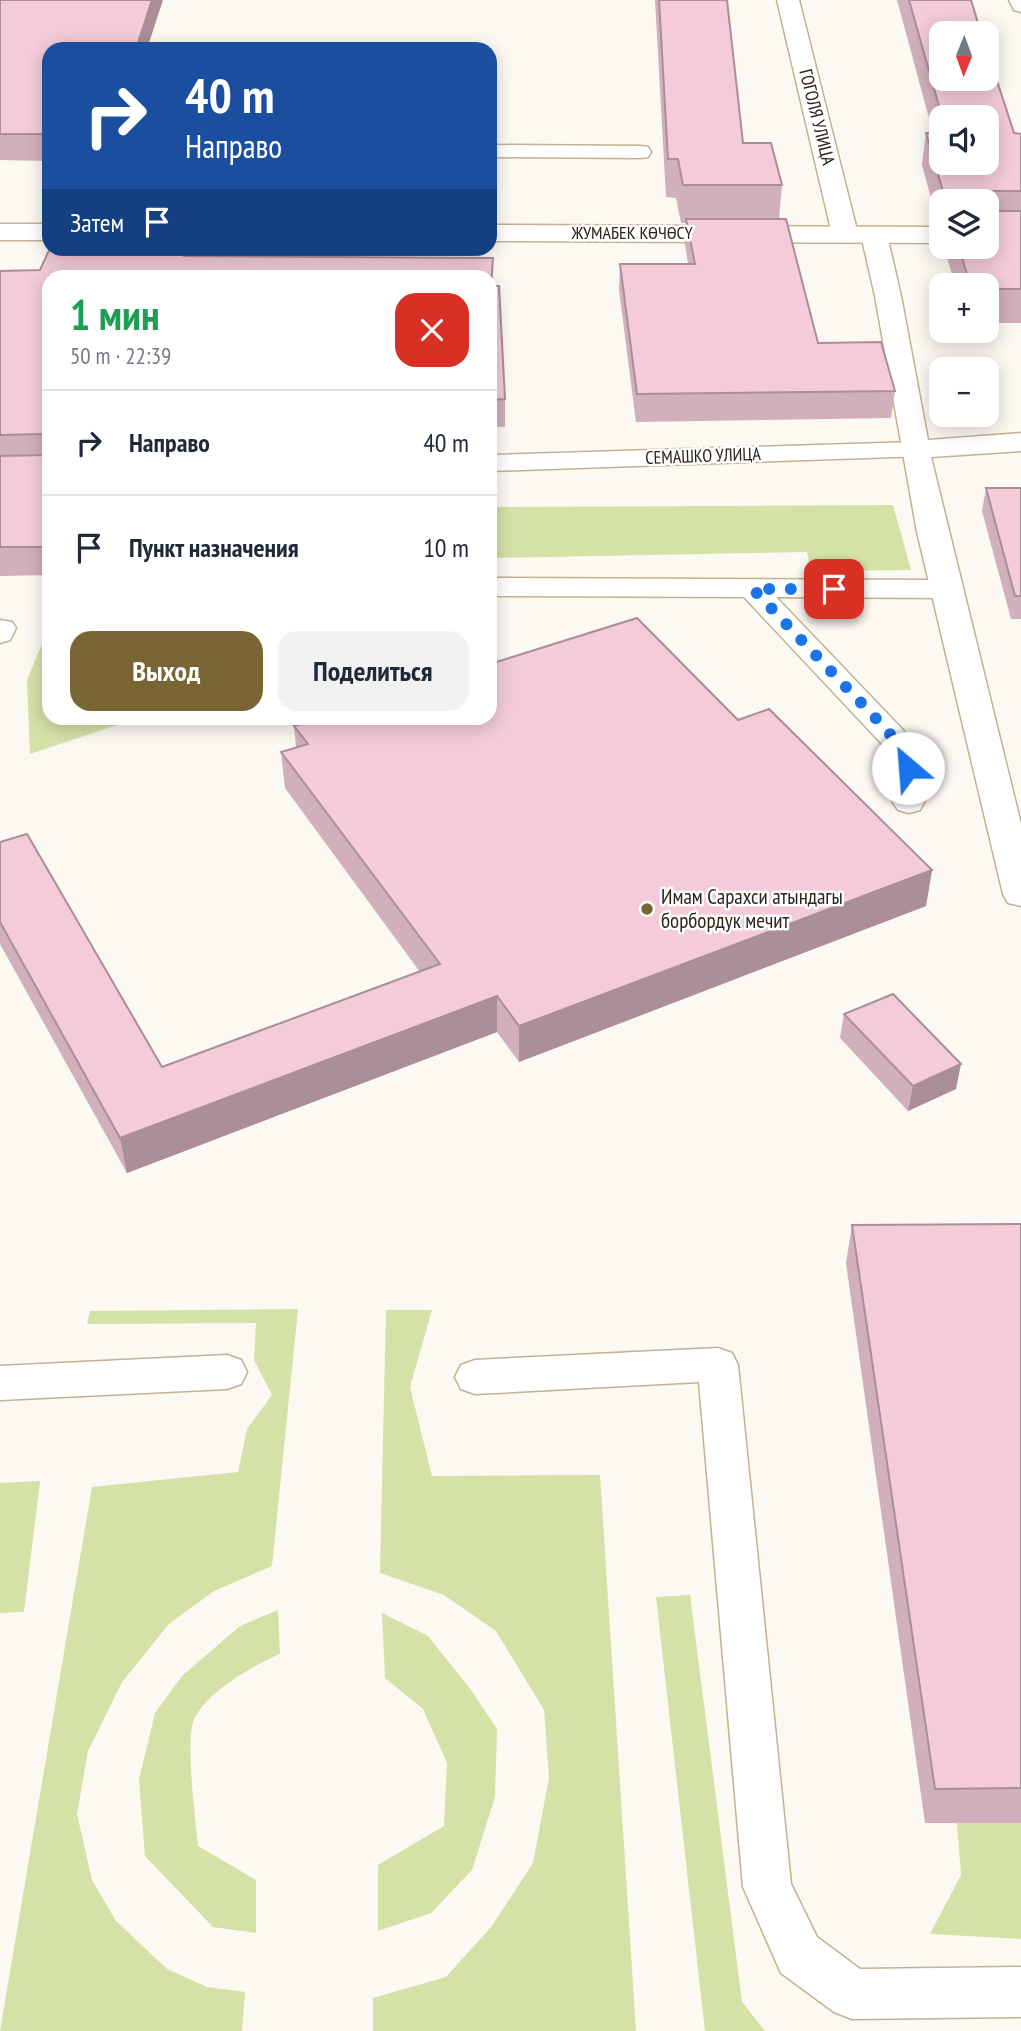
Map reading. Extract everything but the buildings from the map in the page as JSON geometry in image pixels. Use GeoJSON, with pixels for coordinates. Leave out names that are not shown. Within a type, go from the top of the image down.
{"type":"FeatureCollection","features":[{"type":"Feature","properties":{"kind":"street","name":"ГОГОЛЯ УЛИЦА"},"geometry":{"type":"LineString","coordinates":[[788,0],[845,234]]}},
{"type":"Feature","properties":{"kind":"street"},"geometry":{"type":"LineString","coordinates":[[0,232],[42,232]]}},
{"type":"Feature","properties":{"kind":"street","name":"ЖУМАБЕК КӨЧӨСҮ"},"geometry":{"type":"LineString","coordinates":[[497,233],[929,235]]}},
{"type":"Feature","properties":{"kind":"street"},"geometry":{"type":"LineString","coordinates":[[874,235],[890,304],[915,450],[944,589],[1021,894]]}},
{"type":"Feature","properties":{"kind":"street"},"geometry":{"type":"LineString","coordinates":[[915,450],[1021,442]]}},
{"type":"Feature","properties":{"kind":"lane"},"geometry":{"type":"LineString","coordinates":[[1019,0],[1021,6]]}},
{"type":"Feature","properties":{"kind":"lane"},"geometry":{"type":"LineString","coordinates":[[497,151],[640,152]]}},
{"type":"Feature","properties":{"kind":"lane","name":"СЕМАШКО УЛИЦА"},"geometry":{"type":"LineString","coordinates":[[497,463],[915,450]]}},
{"type":"Feature","properties":{"kind":"lane"},"geometry":{"type":"LineString","coordinates":[[497,587],[944,589]]}},
{"type":"Feature","properties":{"kind":"lane"},"geometry":{"type":"LineString","coordinates":[[753,589],[885,728],[904,752],[913,785],[909,803]]}},
{"type":"Feature","properties":{"kind":"lane"},"geometry":{"type":"LineString","coordinates":[[475,1377],[718,1365],[767,1887],[799,1955],[852,1994],[1021,1992]]}},
{"type":"Feature","properties":{"kind":"lane"},"geometry":{"type":"LineString","coordinates":[[0,1383],[227,1372]]}},
{"type":"Feature","properties":{"kind":"green space"},"geometry":{"type":"Polygon","coordinates":[[[893,505],[911,570],[811,571],[807,552],[497,558],[497,507],[893,505]]]}},
{"type":"Feature","properties":{"kind":"green space"},"geometry":{"type":"Polygon","coordinates":[[[42,644],[42,725],[117,725],[30,754],[27,680],[42,644]]]}},
{"type":"Feature","properties":{"kind":"green space"},"geometry":{"type":"Polygon","coordinates":[[[298,1309],[272,1566],[214,1591],[169,1624],[122,1682],[88,1751],[77,1814],[92,1880],[116,1921],[167,1969],[207,1987],[245,1992],[242,2031],[0,2031],[92,1487],[238,1472],[247,1429],[272,1395],[254,1360],[256,1323],[87,1324],[90,1311],[298,1309]]]}},
{"type":"Feature","properties":{"kind":"green space"},"geometry":{"type":"Polygon","coordinates":[[[386,1310],[432,1310],[410,1387],[432,1476],[600,1475],[636,2031],[373,2031],[373,1998],[446,1977],[492,1926],[533,1863],[549,1778],[544,1710],[496,1631],[444,1595],[380,1573],[386,1310]]]}},
{"type":"Feature","properties":{"kind":"green space"},"geometry":{"type":"Polygon","coordinates":[[[40,1481],[24,1612],[0,1613],[0,1483],[40,1481]]]}},
{"type":"Feature","properties":{"kind":"green space"},"geometry":{"type":"Polygon","coordinates":[[[690,1595],[742,2002],[765,2031],[705,2031],[656,1597],[690,1595]]]}},
{"type":"Feature","properties":{"kind":"green space"},"geometry":{"type":"Polygon","coordinates":[[[278,1610],[280,1654],[245,1672],[211,1697],[195,1717],[191,1742],[198,1846],[256,1880],[256,1933],[213,1927],[145,1856],[139,1779],[155,1713],[182,1676],[240,1626],[278,1610]]]}},
{"type":"Feature","properties":{"kind":"green space"},"geometry":{"type":"Polygon","coordinates":[[[382,1613],[428,1636],[471,1690],[497,1729],[495,1797],[472,1870],[431,1913],[378,1931],[378,1865],[444,1826],[447,1763],[423,1709],[385,1678],[382,1613]]]}},
{"type":"Feature","properties":{"kind":"green space"},"geometry":{"type":"Polygon","coordinates":[[[957,1823],[1021,1823],[1021,1939],[930,1934],[961,1875],[957,1823]]]}},
{"type":"Feature","properties":{"kind":"place","name":"Имам Сарахси атындагы борбордук мечит"},"geometry":{"type":"Point","coordinates":[647,909]}},
{"type":"Feature","properties":{"kind":"route"},"geometry":{"type":"LineString","coordinates":[[834,589],[753,589],[885,728],[904,752],[908,768]]}}]}
